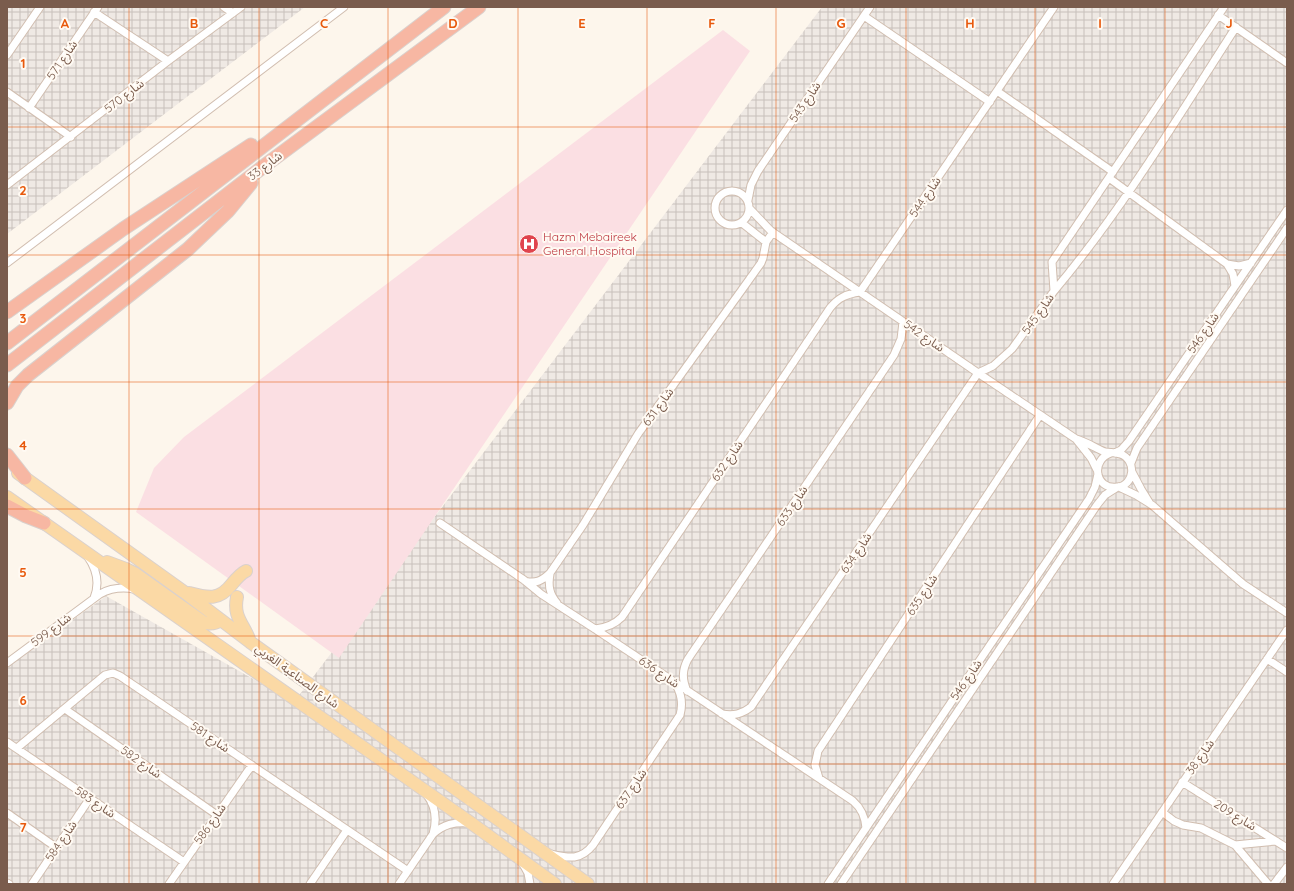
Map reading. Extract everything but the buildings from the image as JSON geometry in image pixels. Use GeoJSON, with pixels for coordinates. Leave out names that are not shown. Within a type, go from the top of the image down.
{"type":"FeatureCollection","features":[{"type":"Feature","properties":{"kind":"highway","name":"شارع 33"},"geometry":{"type":"LineString","coordinates":[[7,342],[444,7]]}},
{"type":"Feature","properties":{"kind":"highway","name":"شارع 33"},"geometry":{"type":"LineString","coordinates":[[7,365],[264,166],[479,7]]}},
{"type":"Feature","properties":{"kind":"highway"},"geometry":{"type":"LineString","coordinates":[[7,312],[135,221],[245,149],[286,127]]}},
{"type":"Feature","properties":{"kind":"highway"},"geometry":{"type":"LineString","coordinates":[[7,403],[17,386],[28,375],[188,249],[228,210],[264,166]]}},
{"type":"Feature","properties":{"kind":"highway"},"geometry":{"type":"LineString","coordinates":[[7,456],[25,478]]}},
{"type":"Feature","properties":{"kind":"highway"},"geometry":{"type":"LineString","coordinates":[[7,506],[44,523]]}},
{"type":"Feature","properties":{"kind":"main road"},"geometry":{"type":"LineString","coordinates":[[7,390],[28,375]]}},
{"type":"Feature","properties":{"kind":"main road","name":"شارع الصناعية الغربي"},"geometry":{"type":"LineString","coordinates":[[7,465],[184,592],[215,620],[250,642],[588,884]]}},
{"type":"Feature","properties":{"kind":"main road","name":"شارع الصناعية الغربي"},"geometry":{"type":"LineString","coordinates":[[7,497],[471,823],[555,884]]}},
{"type":"Feature","properties":{"kind":"main road"},"geometry":{"type":"LineString","coordinates":[[96,559],[117,565],[134,573],[203,622],[215,620]]}},
{"type":"Feature","properties":{"kind":"main road"},"geometry":{"type":"LineString","coordinates":[[184,592],[204,597],[214,597],[227,590],[239,576],[246,571]]}},
{"type":"Feature","properties":{"kind":"main road"},"geometry":{"type":"LineString","coordinates":[[237,597],[237,616],[250,642]]}},
{"type":"Feature","properties":{"kind":"main road"},"geometry":{"type":"LineString","coordinates":[[206,636],[215,620]]}},
{"type":"Feature","properties":{"kind":"street"},"geometry":{"type":"LineString","coordinates":[[7,55],[40,7]]}},
{"type":"Feature","properties":{"kind":"street"},"geometry":{"type":"LineString","coordinates":[[224,7],[233,13]]}},
{"type":"Feature","properties":{"kind":"street","name":"شارع 570"},"geometry":{"type":"LineString","coordinates":[[7,185],[168,61],[241,7]]}},
{"type":"Feature","properties":{"kind":"street"},"geometry":{"type":"LineString","coordinates":[[7,263],[344,7]]}},
{"type":"Feature","properties":{"kind":"street","name":"شارع 543"},"geometry":{"type":"LineString","coordinates":[[748,200],[751,185],[758,171],[870,7]]}},
{"type":"Feature","properties":{"kind":"street","name":"شارع 544"},"geometry":{"type":"LineString","coordinates":[[860,292],[1054,7]]}},
{"type":"Feature","properties":{"kind":"street","name":"شارع 545"},"geometry":{"type":"LineString","coordinates":[[978,373],[993,366],[1012,349],[1054,291],[1052,262],[1224,7]]}},
{"type":"Feature","properties":{"kind":"street","name":"شارع 571"},"geometry":{"type":"LineString","coordinates":[[29,108],[96,9],[168,61]]}},
{"type":"Feature","properties":{"kind":"street"},"geometry":{"type":"LineString","coordinates":[[1218,15],[1287,63]]}},
{"type":"Feature","properties":{"kind":"street"},"geometry":{"type":"LineString","coordinates":[[864,16],[990,102]]}},
{"type":"Feature","properties":{"kind":"street"},"geometry":{"type":"LineString","coordinates":[[1054,291],[1067,276],[1129,193],[1236,27]]}},
{"type":"Feature","properties":{"kind":"street"},"geometry":{"type":"LineString","coordinates":[[997,91],[1111,175],[1129,193],[1227,264],[1233,274],[1235,286]]}},
{"type":"Feature","properties":{"kind":"street"},"geometry":{"type":"LineString","coordinates":[[7,92],[71,137]]}},
{"type":"Feature","properties":{"kind":"street"},"geometry":{"type":"LineString","coordinates":[[730,191],[740,193],[748,200],[750,210],[742,223],[735,226],[730,226],[721,222],[716,214],[716,204],[721,195],[730,191]]}},
{"type":"Feature","properties":{"kind":"street","name":"شارع 542"},"geometry":{"type":"LineString","coordinates":[[750,210],[763,225],[1040,415],[1076,439],[1089,443],[1100,450],[1113,453]]}},
{"type":"Feature","properties":{"kind":"street","name":"شارع 546"},"geometry":{"type":"LineString","coordinates":[[1113,453],[1121,450],[1129,441],[1287,210]]}},
{"type":"Feature","properties":{"kind":"street"},"geometry":{"type":"LineString","coordinates":[[742,223],[766,242],[773,232]]}},
{"type":"Feature","properties":{"kind":"street","name":"شارع 546"},"geometry":{"type":"LineString","coordinates":[[1131,463],[1137,448],[1287,228]]}},
{"type":"Feature","properties":{"kind":"street","name":"شارع 631"},"geometry":{"type":"LineString","coordinates":[[550,574],[583,525],[638,434],[761,263],[766,242]]}},
{"type":"Feature","properties":{"kind":"street"},"geometry":{"type":"LineString","coordinates":[[1227,264],[1239,266],[1251,263]]}},
{"type":"Feature","properties":{"kind":"street","name":"شارع 632"},"geometry":{"type":"LineString","coordinates":[[595,629],[610,626],[622,617],[830,308],[843,296],[860,292]]}},
{"type":"Feature","properties":{"kind":"street","name":"شارع 633"},"geometry":{"type":"LineString","coordinates":[[688,691],[683,678],[685,665],[894,355],[901,339],[903,322]]}},
{"type":"Feature","properties":{"kind":"street","name":"شارع 634"},"geometry":{"type":"LineString","coordinates":[[722,714],[741,714],[755,702],[978,373]]}},
{"type":"Feature","properties":{"kind":"street","name":"شارع 635"},"geometry":{"type":"LineString","coordinates":[[819,778],[815,765],[818,751],[1040,415]]}},
{"type":"Feature","properties":{"kind":"street","name":"شارع 542"},"geometry":{"type":"LineString","coordinates":[[1076,439],[1091,458],[1097,472]]}},
{"type":"Feature","properties":{"kind":"street"},"geometry":{"type":"LineString","coordinates":[[1152,505],[1141,489],[1132,472],[1131,463],[1126,457],[1113,453],[1104,456],[1101,459],[1097,472],[1102,482],[1111,487],[1117,487],[1136,495],[1152,505],[1243,584],[1287,613]]}},
{"type":"Feature","properties":{"kind":"street","name":"شارع 546"},"geometry":{"type":"LineString","coordinates":[[828,884],[1089,499],[1095,487],[1097,472]]}},
{"type":"Feature","properties":{"kind":"street"},"geometry":{"type":"LineString","coordinates":[[1117,487],[1126,483],[1132,472]]}},
{"type":"Feature","properties":{"kind":"street","name":"شارع 546"},"geometry":{"type":"LineString","coordinates":[[841,884],[1097,505],[1106,495],[1117,487]]}},
{"type":"Feature","properties":{"kind":"street","name":"شارع 636"},"geometry":{"type":"LineString","coordinates":[[440,523],[524,580],[540,594],[559,605],[819,778],[858,806],[864,816],[866,828]]}},
{"type":"Feature","properties":{"kind":"street"},"geometry":{"type":"LineString","coordinates":[[83,550],[97,574],[98,586],[94,598]]}},
{"type":"Feature","properties":{"kind":"street"},"geometry":{"type":"LineString","coordinates":[[524,580],[538,582],[545,579],[550,574]]}},
{"type":"Feature","properties":{"kind":"street"},"geometry":{"type":"LineString","coordinates":[[550,574],[550,591],[553,599],[559,605]]}},
{"type":"Feature","properties":{"kind":"street","name":"شارع 599"},"geometry":{"type":"LineString","coordinates":[[7,663],[94,598],[111,589],[125,588],[140,590]]}},
{"type":"Feature","properties":{"kind":"street","name":"شارع 38"},"geometry":{"type":"LineString","coordinates":[[1113,884],[1287,630]]}},
{"type":"Feature","properties":{"kind":"street"},"geometry":{"type":"LineString","coordinates":[[1267,659],[1287,672]]}},
{"type":"Feature","properties":{"kind":"street","name":"شارع 581"},"geometry":{"type":"LineString","coordinates":[[17,748],[105,675],[112,674],[120,676],[408,871]]}},
{"type":"Feature","properties":{"kind":"street","name":"شارع 637"},"geometry":{"type":"LineString","coordinates":[[543,852],[574,858],[582,856],[593,846],[680,716],[682,698],[680,690],[675,683]]}},
{"type":"Feature","properties":{"kind":"street","name":"شارع 582"},"geometry":{"type":"LineString","coordinates":[[65,709],[217,815]]}},
{"type":"Feature","properties":{"kind":"street","name":"شارع 583"},"geometry":{"type":"LineString","coordinates":[[7,742],[184,862]]}},
{"type":"Feature","properties":{"kind":"street","name":"شارع 586"},"geometry":{"type":"LineString","coordinates":[[169,884],[252,765]]}},
{"type":"Feature","properties":{"kind":"street","name":"شارع 209"},"geometry":{"type":"LineString","coordinates":[[1182,782],[1287,848]]}},
{"type":"Feature","properties":{"kind":"street"},"geometry":{"type":"LineString","coordinates":[[424,790],[434,807],[436,821],[433,834]]}},
{"type":"Feature","properties":{"kind":"street","name":"شارع 584"},"geometry":{"type":"LineString","coordinates":[[32,884],[90,798]]}},
{"type":"Feature","properties":{"kind":"street"},"geometry":{"type":"LineString","coordinates":[[1162,812],[1174,821],[1201,828],[1235,845],[1268,884]]}},
{"type":"Feature","properties":{"kind":"street"},"geometry":{"type":"LineString","coordinates":[[7,814],[57,848]]}},
{"type":"Feature","properties":{"kind":"street"},"geometry":{"type":"LineString","coordinates":[[400,884],[433,834],[446,825],[454,822],[471,823]]}},
{"type":"Feature","properties":{"kind":"street"},"geometry":{"type":"LineString","coordinates":[[310,884],[347,830]]}},
{"type":"Feature","properties":{"kind":"street"},"geometry":{"type":"LineString","coordinates":[[1235,845],[1276,841]]}},
{"type":"Feature","properties":{"kind":"street"},"geometry":{"type":"LineString","coordinates":[[519,857],[528,873],[530,884]]}},
{"type":"Feature","properties":{"kind":"street"},"geometry":{"type":"LineString","coordinates":[[1274,884],[1287,867]]}},
{"type":"Feature","properties":{"kind":"shaded area"},"geometry":{"type":"Polygon","coordinates":[[[7,7],[305,7],[7,234],[7,7]]]}},
{"type":"Feature","properties":{"kind":"shaded area"},"geometry":{"type":"Polygon","coordinates":[[[822,7],[1287,7],[1287,884],[7,884],[7,667],[106,596],[294,702],[822,7]]]}},
{"type":"Feature","properties":{"kind":"shaded area","name":"Hazm Mebaireek General Hospital"},"geometry":{"type":"Polygon","coordinates":[[[723,30],[750,51],[339,658],[136,512],[154,468],[184,437],[723,30]]]}},
{"type":"Feature","properties":{"kind":"place","name":"Hazm Mebaireek General Hospital"},"geometry":{"type":"Point","coordinates":[529,244]}}]}
